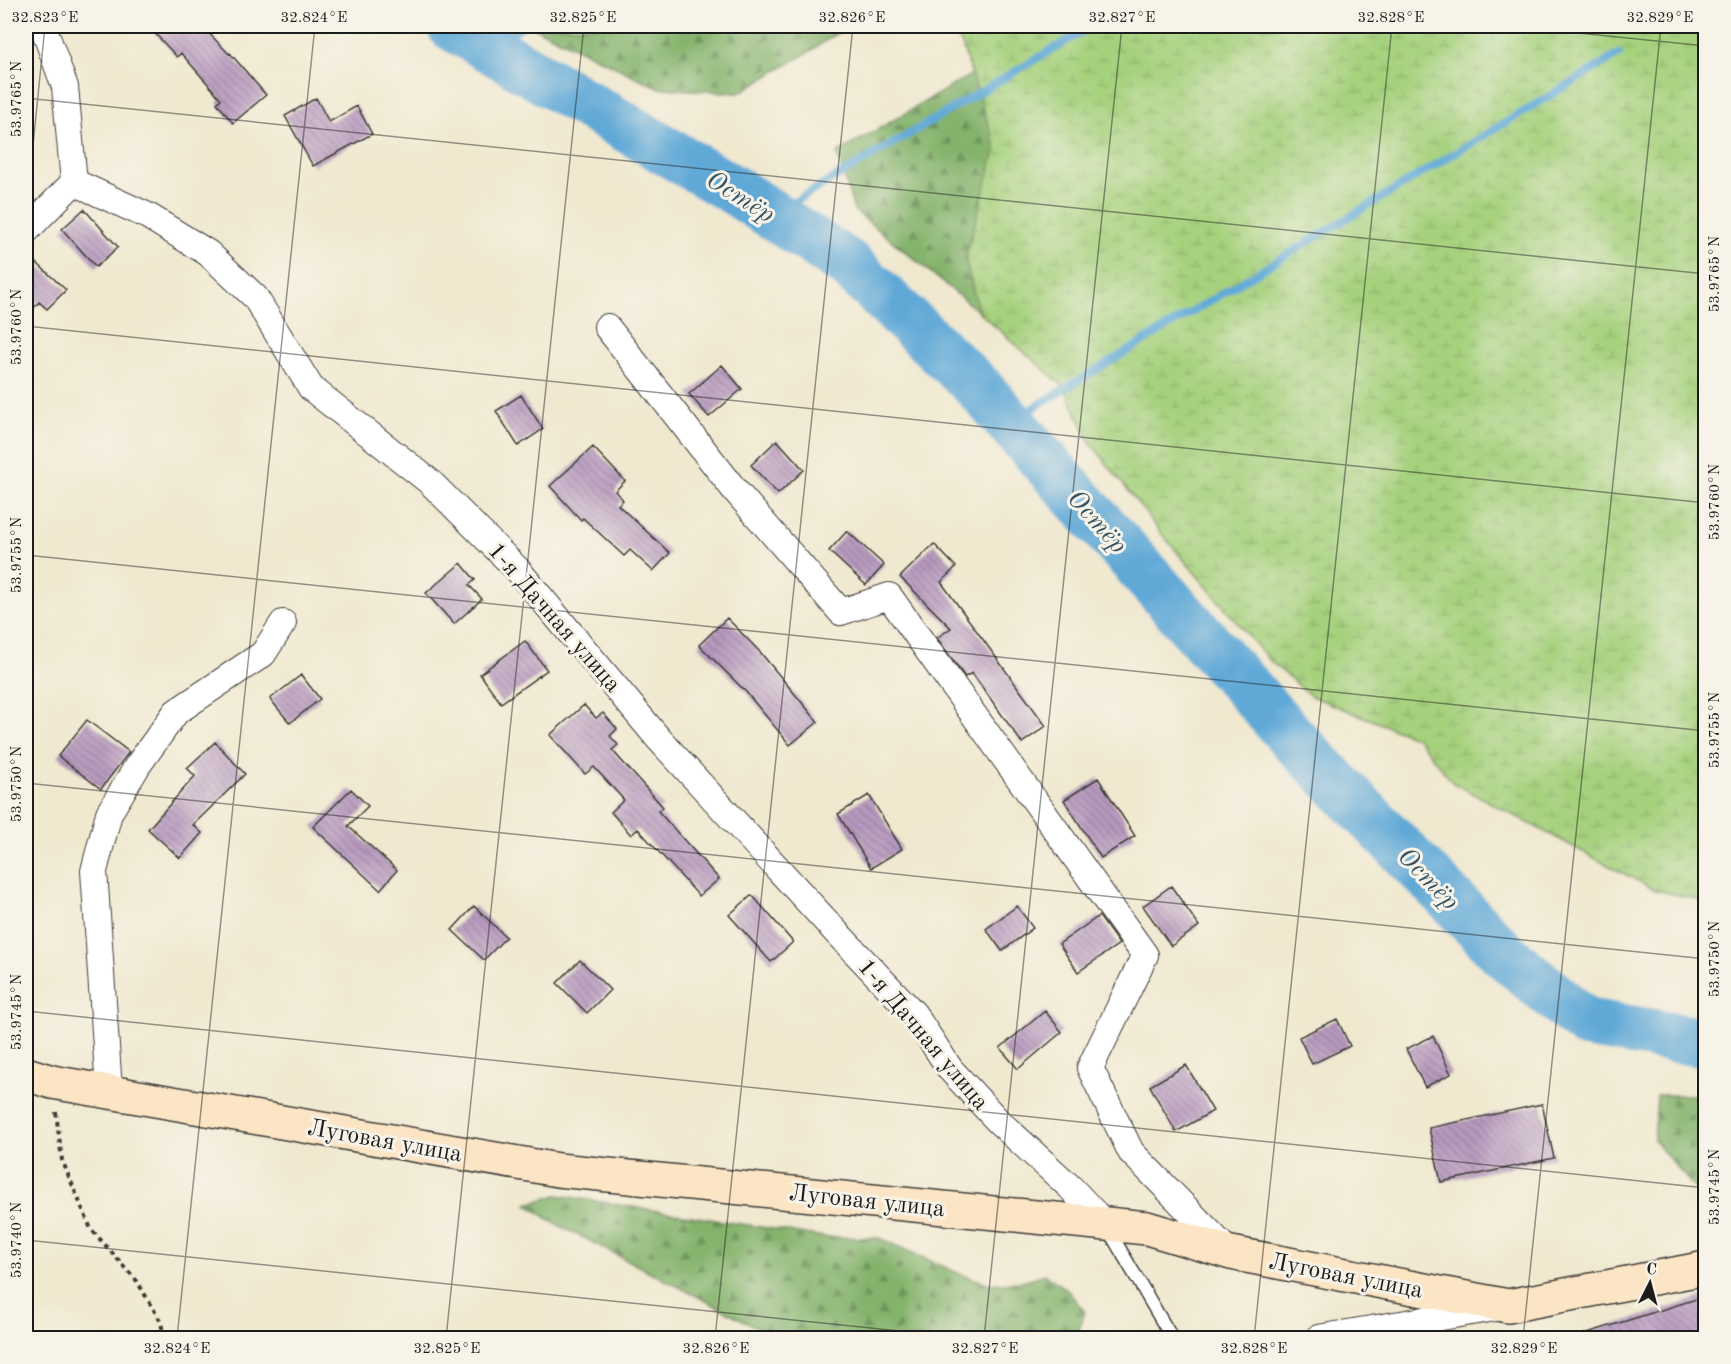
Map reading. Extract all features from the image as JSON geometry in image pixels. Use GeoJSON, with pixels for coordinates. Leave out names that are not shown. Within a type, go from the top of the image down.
{"type":"FeatureCollection","features":[{"type":"Feature","properties":{"kind":"street"},"geometry":{"type":"LineString","coordinates":[[26,231],[74,182],[65,87],[43,26]]}},
{"type":"Feature","properties":{"kind":"street","name":"1-я Дачная улица"},"geometry":{"type":"LineString","coordinates":[[74,182],[148,216],[208,253],[255,297],[311,388],[430,482],[517,569],[658,738],[914,1014],[950,1069],[998,1121],[1070,1187],[1104,1223]]}},
{"type":"Feature","properties":{"kind":"street"},"geometry":{"type":"LineString","coordinates":[[607,327],[734,489],[841,612],[889,596],[1146,955],[1090,1068],[1131,1152],[1230,1253]]}},
{"type":"Feature","properties":{"kind":"street"},"geometry":{"type":"LineString","coordinates":[[109,1090],[94,871],[109,813],[138,765],[176,711],[263,654],[283,623]]}},
{"type":"Feature","properties":{"kind":"street","name":"Луговая улица"},"geometry":{"type":"LineString","coordinates":[[39,1078],[558,1170],[1147,1228],[1230,1253],[1508,1306],[1706,1268]]}},
{"type":"Feature","properties":{"kind":"street"},"geometry":{"type":"LineString","coordinates":[[1318,1338],[1508,1306]]}},
{"type":"Feature","properties":{"kind":"lane"},"geometry":{"type":"LineString","coordinates":[[1104,1223],[1172,1338]]}},
{"type":"Feature","properties":{"kind":"path"},"geometry":{"type":"LineString","coordinates":[[39,1078],[62,1160],[91,1229],[137,1281],[161,1322],[164,1338]]}},
{"type":"Feature","properties":{"kind":"green space"},"geometry":{"type":"Polygon","coordinates":[[[531,26],[848,26],[739,93],[659,88],[531,26]]]}},
{"type":"Feature","properties":{"kind":"green space"},"geometry":{"type":"Polygon","coordinates":[[[947,26],[1705,26],[1705,901],[1655,890],[1453,783],[1417,738],[1311,696],[1269,660],[1161,533],[1090,442],[1064,387],[979,312],[965,259],[996,147],[961,42],[947,26]]]}},
{"type":"Feature","properties":{"kind":"green space"},"geometry":{"type":"Polygon","coordinates":[[[972,74],[997,147],[965,259],[979,312],[854,210],[837,153],[972,74]]]}},
{"type":"Feature","properties":{"kind":"green space"},"geometry":{"type":"Polygon","coordinates":[[[1657,1095],[1705,1095],[1705,1194],[1698,1192],[1654,1141],[1657,1095]]]}},
{"type":"Feature","properties":{"kind":"green space"},"geometry":{"type":"Polygon","coordinates":[[[557,1195],[824,1237],[879,1238],[960,1274],[990,1284],[1019,1282],[1045,1274],[1068,1291],[1085,1312],[1076,1338],[776,1337],[551,1221],[527,1204],[557,1195]]]}},
{"type":"Feature","properties":{"kind":"building"},"geometry":{"type":"Polygon","coordinates":[[[148,26],[202,26],[230,53],[266,95],[233,123],[217,103],[221,99],[181,53],[177,57],[148,26]]]}},
{"type":"Feature","properties":{"kind":"building"},"geometry":{"type":"Polygon","coordinates":[[[316,98],[329,122],[357,106],[372,134],[313,166],[285,116],[316,98]]]}},
{"type":"Feature","properties":{"kind":"building"},"geometry":{"type":"Polygon","coordinates":[[[84,209],[118,247],[96,267],[62,229],[84,209]]]}},
{"type":"Feature","properties":{"kind":"building"},"geometry":{"type":"Polygon","coordinates":[[[26,253],[66,290],[47,309],[39,302],[26,317],[26,253]]]}},
{"type":"Feature","properties":{"kind":"building"},"geometry":{"type":"Polygon","coordinates":[[[722,365],[742,389],[709,417],[689,394],[722,365]]]}},
{"type":"Feature","properties":{"kind":"building"},"geometry":{"type":"Polygon","coordinates":[[[521,395],[543,429],[518,446],[496,411],[521,395]]]}},
{"type":"Feature","properties":{"kind":"building"},"geometry":{"type":"Polygon","coordinates":[[[777,440],[804,470],[778,494],[751,465],[777,440]]]}},
{"type":"Feature","properties":{"kind":"building"},"geometry":{"type":"Polygon","coordinates":[[[593,447],[625,481],[615,491],[623,500],[618,505],[670,553],[653,571],[630,550],[624,556],[583,518],[581,520],[550,486],[593,447]]]}},
{"type":"Feature","properties":{"kind":"building"},"geometry":{"type":"Polygon","coordinates":[[[847,531],[884,565],[866,585],[829,551],[847,531]]]}},
{"type":"Feature","properties":{"kind":"building"},"geometry":{"type":"Polygon","coordinates":[[[934,544],[956,567],[941,582],[1046,726],[1022,743],[972,673],[965,677],[937,638],[951,628],[900,577],[934,544]]]}},
{"type":"Feature","properties":{"kind":"building"},"geometry":{"type":"Polygon","coordinates":[[[461,563],[475,580],[469,585],[482,599],[454,624],[426,593],[461,563]]]}},
{"type":"Feature","properties":{"kind":"building"},"geometry":{"type":"Polygon","coordinates":[[[727,618],[760,652],[818,722],[790,745],[746,692],[699,645],[727,618]]]}},
{"type":"Feature","properties":{"kind":"building"},"geometry":{"type":"Polygon","coordinates":[[[525,641],[547,670],[501,703],[480,674],[525,641]]]}},
{"type":"Feature","properties":{"kind":"building"},"geometry":{"type":"Polygon","coordinates":[[[301,675],[320,699],[290,723],[270,699],[301,675]]]}},
{"type":"Feature","properties":{"kind":"building"},"geometry":{"type":"Polygon","coordinates":[[[584,705],[596,718],[603,713],[617,729],[610,736],[618,745],[612,750],[663,807],[658,811],[719,879],[699,896],[638,829],[631,835],[611,812],[624,800],[594,767],[585,774],[550,735],[584,705]]]}},
{"type":"Feature","properties":{"kind":"building"},"geometry":{"type":"Polygon","coordinates":[[[87,720],[129,752],[101,789],[58,756],[87,720]]]}},
{"type":"Feature","properties":{"kind":"building"},"geometry":{"type":"Polygon","coordinates":[[[215,742],[245,774],[193,825],[202,833],[180,858],[148,829],[195,776],[187,768],[215,742]]]}},
{"type":"Feature","properties":{"kind":"building"},"geometry":{"type":"Polygon","coordinates":[[[1098,778],[1135,836],[1101,858],[1064,800],[1098,778]]]}},
{"type":"Feature","properties":{"kind":"building"},"geometry":{"type":"Polygon","coordinates":[[[351,789],[368,806],[348,826],[397,870],[380,890],[313,827],[351,789]]]}},
{"type":"Feature","properties":{"kind":"building"},"geometry":{"type":"Polygon","coordinates":[[[869,795],[902,849],[871,868],[838,814],[869,795]]]}},
{"type":"Feature","properties":{"kind":"building"},"geometry":{"type":"Polygon","coordinates":[[[1171,886],[1199,926],[1171,946],[1143,906],[1171,886]]]}},
{"type":"Feature","properties":{"kind":"building"},"geometry":{"type":"Polygon","coordinates":[[[752,895],[793,942],[771,962],[729,915],[752,895]]]}},
{"type":"Feature","properties":{"kind":"building"},"geometry":{"type":"Polygon","coordinates":[[[474,906],[506,937],[484,960],[452,930],[474,906]]]}},
{"type":"Feature","properties":{"kind":"building"},"geometry":{"type":"Polygon","coordinates":[[[1017,906],[1033,928],[1002,951],[986,929],[1017,906]]]}},
{"type":"Feature","properties":{"kind":"building"},"geometry":{"type":"Polygon","coordinates":[[[1099,916],[1119,944],[1078,972],[1059,944],[1099,916]]]}},
{"type":"Feature","properties":{"kind":"building"},"geometry":{"type":"Polygon","coordinates":[[[580,960],[610,990],[587,1013],[557,983],[580,960]]]}},
{"type":"Feature","properties":{"kind":"building"},"geometry":{"type":"Polygon","coordinates":[[[1045,1011],[1062,1032],[1018,1069],[1000,1048],[1045,1011]]]}},
{"type":"Feature","properties":{"kind":"building"},"geometry":{"type":"Polygon","coordinates":[[[1337,1019],[1350,1046],[1312,1064],[1299,1037],[1337,1019]]]}},
{"type":"Feature","properties":{"kind":"building"},"geometry":{"type":"Polygon","coordinates":[[[1433,1036],[1451,1074],[1425,1087],[1406,1049],[1433,1036]]]}},
{"type":"Feature","properties":{"kind":"building"},"geometry":{"type":"Polygon","coordinates":[[[1186,1065],[1213,1111],[1176,1132],[1150,1086],[1186,1065]]]}},
{"type":"Feature","properties":{"kind":"building"},"geometry":{"type":"Polygon","coordinates":[[[1542,1104],[1554,1158],[1441,1182],[1429,1128],[1542,1104]]]}},
{"type":"Feature","properties":{"kind":"building"},"geometry":{"type":"Polygon","coordinates":[[[1706,1296],[1706,1338],[1585,1338],[1584,1334],[1706,1296]]]}},
{"type":"Feature","properties":{"kind":"waterway","name":"Остёр"},"geometry":{"type":"LineString","coordinates":[[452,26],[737,192],[848,264],[978,387],[1295,741],[1505,955],[1586,1023],[1706,1043]]}},
{"type":"Feature","properties":{"kind":"waterway"},"geometry":{"type":"LineString","coordinates":[[487,46],[523,26]]}},
{"type":"Feature","properties":{"kind":"waterway"},"geometry":{"type":"LineString","coordinates":[[772,215],[1092,26]]}},
{"type":"Feature","properties":{"kind":"waterway"},"geometry":{"type":"LineString","coordinates":[[1010,422],[1619,54]]}}]}
